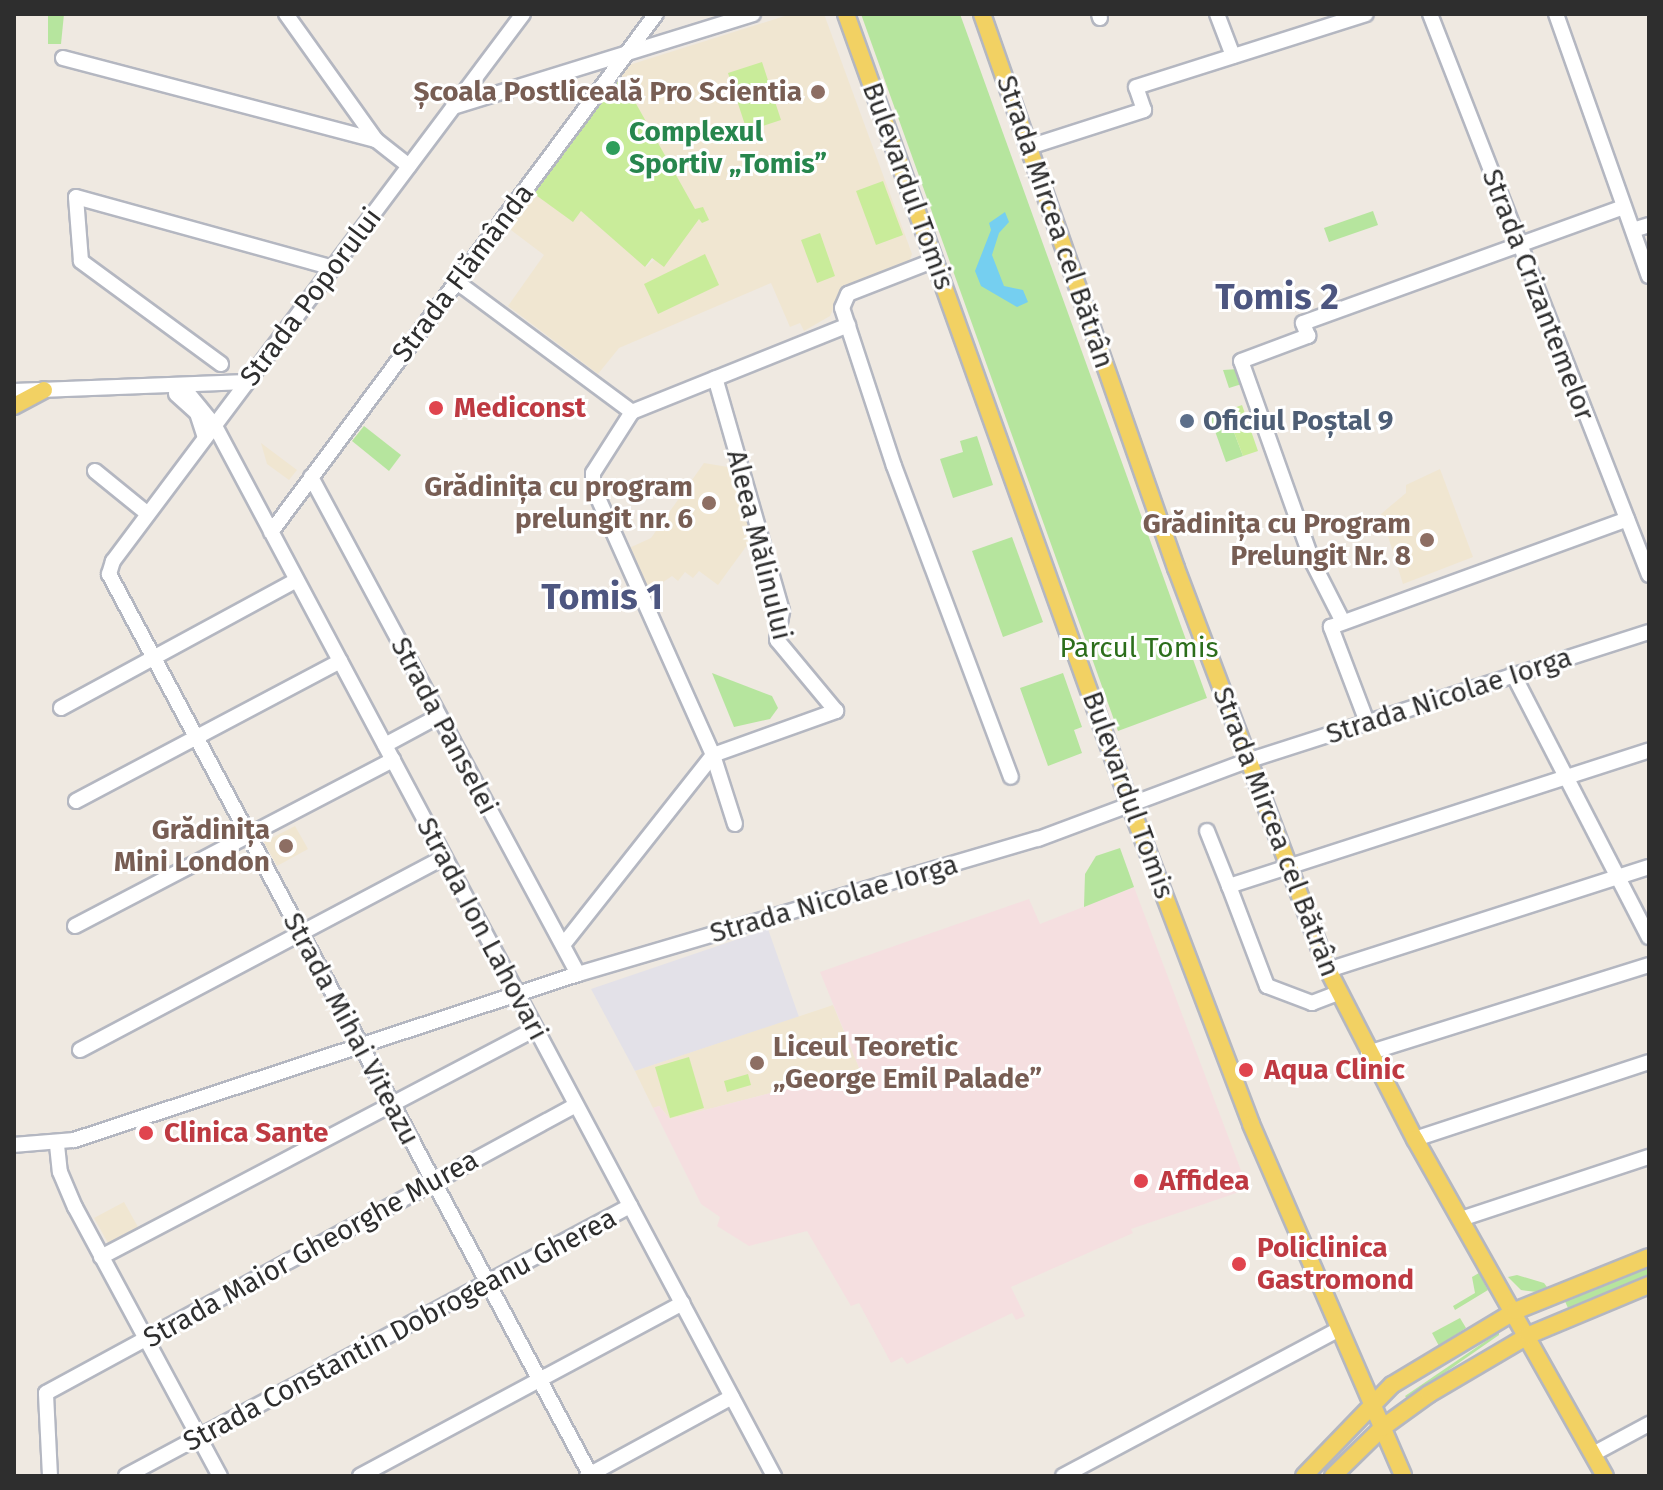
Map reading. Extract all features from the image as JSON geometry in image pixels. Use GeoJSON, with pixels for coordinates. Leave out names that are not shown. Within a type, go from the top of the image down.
{"type":"FeatureCollection","features":[{"type":"Feature","properties":{"kind":"main road","name":"Bulevardul Tomis"},"geometry":{"type":"LineString","coordinates":[[846,14],[1130,805],[1251,1124],[1403,1476]]}},
{"type":"Feature","properties":{"kind":"main road","name":"Strada Mircea cel Bătrân"},"geometry":{"type":"LineString","coordinates":[[982,14],[1247,761],[1328,970],[1368,1053],[1415,1139],[1529,1335],[1605,1476]]}},
{"type":"Feature","properties":{"kind":"main road"},"geometry":{"type":"LineString","coordinates":[[14,406],[44,390]]}},
{"type":"Feature","properties":{"kind":"main road"},"geometry":{"type":"LineString","coordinates":[[1304,1476],[1392,1385],[1515,1311],[1649,1257]]}},
{"type":"Feature","properties":{"kind":"main road"},"geometry":{"type":"LineString","coordinates":[[1333,1476],[1382,1428],[1529,1335],[1649,1285]]}},
{"type":"Feature","properties":{"kind":"street"},"geometry":{"type":"LineString","coordinates":[[286,14],[376,140],[409,166]]}},
{"type":"Feature","properties":{"kind":"street","name":"Strada Poporului"},"geometry":{"type":"LineString","coordinates":[[111,583],[113,561],[523,14]]}},
{"type":"Feature","properties":{"kind":"street","name":"Strada Flămânda"},"geometry":{"type":"LineString","coordinates":[[271,532],[656,14]]}},
{"type":"Feature","properties":{"kind":"street"},"geometry":{"type":"LineString","coordinates":[[453,107],[626,56],[753,14]]}},
{"type":"Feature","properties":{"kind":"street"},"geometry":{"type":"LineString","coordinates":[[1217,14],[1233,56]]}},
{"type":"Feature","properties":{"kind":"street"},"geometry":{"type":"LineString","coordinates":[[1029,147],[1144,110],[1136,87],[1233,56],[1331,19],[1366,14]]}},
{"type":"Feature","properties":{"kind":"street","name":"Strada Crizantemelor"},"geometry":{"type":"LineString","coordinates":[[1430,14],[1649,575]]}},
{"type":"Feature","properties":{"kind":"street"},"geometry":{"type":"LineString","coordinates":[[1556,14],[1649,276]]}},
{"type":"Feature","properties":{"kind":"street"},"geometry":{"type":"LineString","coordinates":[[63,58],[376,140]]}},
{"type":"Feature","properties":{"kind":"street"},"geometry":{"type":"LineString","coordinates":[[221,364],[81,261],[76,197],[333,268]]}},
{"type":"Feature","properties":{"kind":"street"},"geometry":{"type":"LineString","coordinates":[[1367,722],[1337,624],[1241,361],[1308,336],[1303,323],[1624,207]]}},
{"type":"Feature","properties":{"kind":"street"},"geometry":{"type":"LineString","coordinates":[[1633,230],[1649,225]]}},
{"type":"Feature","properties":{"kind":"street"},"geometry":{"type":"LineString","coordinates":[[935,260],[848,294],[842,308],[894,466],[1011,777]]}},
{"type":"Feature","properties":{"kind":"street"},"geometry":{"type":"LineString","coordinates":[[457,282],[632,412]]}},
{"type":"Feature","properties":{"kind":"street"},"geometry":{"type":"LineString","coordinates":[[735,824],[713,755],[593,487],[593,473],[632,412],[848,325]]}},
{"type":"Feature","properties":{"kind":"street","name":"Aleea Mălinului"},"geometry":{"type":"LineString","coordinates":[[713,755],[836,711],[777,640],[782,611],[715,378]]}},
{"type":"Feature","properties":{"kind":"street"},"geometry":{"type":"LineString","coordinates":[[14,391],[183,387],[247,382]]}},
{"type":"Feature","properties":{"kind":"street"},"geometry":{"type":"LineString","coordinates":[[161,387],[197,413],[205,438]]}},
{"type":"Feature","properties":{"kind":"street","name":"Strada Ion Lahovari"},"geometry":{"type":"LineString","coordinates":[[183,387],[215,426],[774,1476]]}},
{"type":"Feature","properties":{"kind":"street"},"geometry":{"type":"LineString","coordinates":[[95,471],[148,514]]}},
{"type":"Feature","properties":{"kind":"street","name":"Strada Panselei"},"geometry":{"type":"LineString","coordinates":[[311,477],[578,974]]}},
{"type":"Feature","properties":{"kind":"street"},"geometry":{"type":"LineString","coordinates":[[1337,624],[1627,519]]}},
{"type":"Feature","properties":{"kind":"street"},"geometry":{"type":"LineString","coordinates":[[61,708],[297,580]]}},
{"type":"Feature","properties":{"kind":"street","name":"Strada Mihai Viteazu"},"geometry":{"type":"LineString","coordinates":[[111,583],[589,1475]]}},
{"type":"Feature","properties":{"kind":"street","name":"Strada Nicolae Iorga"},"geometry":{"type":"LineString","coordinates":[[14,1145],[57,1145],[578,974],[1017,846],[1247,761],[1649,632]]}},
{"type":"Feature","properties":{"kind":"street"},"geometry":{"type":"LineString","coordinates":[[76,801],[340,661]]}},
{"type":"Feature","properties":{"kind":"street"},"geometry":{"type":"LineString","coordinates":[[1513,674],[1649,937]]}},
{"type":"Feature","properties":{"kind":"street"},"geometry":{"type":"LineString","coordinates":[[385,745],[439,716]]}},
{"type":"Feature","properties":{"kind":"street"},"geometry":{"type":"LineString","coordinates":[[1229,886],[1649,750]]}},
{"type":"Feature","properties":{"kind":"street"},"geometry":{"type":"LineString","coordinates":[[563,945],[713,755]]}},
{"type":"Feature","properties":{"kind":"street"},"geometry":{"type":"LineString","coordinates":[[75,926],[393,760]]}},
{"type":"Feature","properties":{"kind":"street"},"geometry":{"type":"LineString","coordinates":[[1207,831],[1267,986],[1312,1003],[1338,993]]}},
{"type":"Feature","properties":{"kind":"street"},"geometry":{"type":"LineString","coordinates":[[80,1050],[444,857]]}},
{"type":"Feature","properties":{"kind":"street"},"geometry":{"type":"LineString","coordinates":[[1328,970],[1649,867]]}},
{"type":"Feature","properties":{"kind":"street"},"geometry":{"type":"LineString","coordinates":[[1368,1053],[1649,965]]}},
{"type":"Feature","properties":{"kind":"street"},"geometry":{"type":"LineString","coordinates":[[101,1257],[536,1029]]}},
{"type":"Feature","properties":{"kind":"street"},"geometry":{"type":"LineString","coordinates":[[1415,1139],[1649,1062]]}},
{"type":"Feature","properties":{"kind":"street","name":"Strada Maior Gheorghe Murea"},"geometry":{"type":"LineString","coordinates":[[50,1476],[46,1393],[576,1105]]}},
{"type":"Feature","properties":{"kind":"street"},"geometry":{"type":"LineString","coordinates":[[57,1145],[62,1178],[101,1257],[220,1476]]}},
{"type":"Feature","properties":{"kind":"street"},"geometry":{"type":"LineString","coordinates":[[1461,1219],[1649,1157]]}},
{"type":"Feature","properties":{"kind":"street","name":"Strada Constantin Dobrogeanu Gherea"},"geometry":{"type":"LineString","coordinates":[[126,1476],[630,1206]]}},
{"type":"Feature","properties":{"kind":"street"},"geometry":{"type":"LineString","coordinates":[[360,1476],[682,1303]]}},
{"type":"Feature","properties":{"kind":"street"},"geometry":{"type":"LineString","coordinates":[[1063,1476],[1339,1329]]}},
{"type":"Feature","properties":{"kind":"street"},"geometry":{"type":"LineString","coordinates":[[589,1475],[732,1397]]}},
{"type":"Feature","properties":{"kind":"street"},"geometry":{"type":"LineString","coordinates":[[1593,1454],[1649,1424]]}},
{"type":"Feature","properties":{"kind":"shaded area"},"geometry":{"type":"Polygon","coordinates":[[[791,14],[824,14],[912,254],[909,262],[841,291],[830,316],[804,331],[800,323],[790,327],[771,283],[619,348],[598,374],[508,306],[544,255],[507,227],[533,193],[573,221],[581,211],[646,267],[700,218],[708,220],[695,210],[620,75],[626,66],[791,14]]]}},
{"type":"Feature","properties":{"kind":"shaded area"},"geometry":{"type":"Polygon","coordinates":[[[261,443],[297,470],[289,480],[267,464],[261,443]]]}},
{"type":"Feature","properties":{"kind":"shaded area","name":"Grădinița cu program prelungit nr. 6"},"geometry":{"type":"Polygon","coordinates":[[[704,463],[734,468],[753,537],[718,585],[699,571],[693,578],[685,572],[678,581],[672,576],[650,591],[627,549],[651,538],[704,463]]]}},
{"type":"Feature","properties":{"kind":"shaded area","name":"Grădinița cu Program Prelungit Nr. 8"},"geometry":{"type":"Polygon","coordinates":[[[1440,469],[1473,557],[1403,584],[1381,514],[1406,493],[1406,485],[1440,469]]]}},
{"type":"Feature","properties":{"kind":"shaded area","name":"Grădinița Mini London"},"geometry":{"type":"Polygon","coordinates":[[[295,826],[308,849],[277,866],[264,842],[295,826]]]}},
{"type":"Feature","properties":{"kind":"shaded area"},"geometry":{"type":"Polygon","coordinates":[[[1134,887],[1248,1189],[1131,1229],[1133,1233],[1011,1287],[1025,1316],[1016,1320],[1012,1313],[907,1364],[902,1357],[891,1363],[859,1303],[851,1306],[807,1231],[749,1246],[717,1226],[720,1217],[701,1204],[653,1108],[659,1106],[670,1119],[860,1070],[820,972],[1029,899],[1040,924],[1134,887]]]}},
{"type":"Feature","properties":{"kind":"shaded area"},"geometry":{"type":"Polygon","coordinates":[[[768,929],[799,1017],[635,1071],[591,989],[768,929]]]}},
{"type":"Feature","properties":{"kind":"shaded area","name":"Liceul Teoretic „George Emil Palade”"},"geometry":{"type":"Polygon","coordinates":[[[833,1005],[860,1070],[670,1119],[659,1106],[653,1108],[635,1071],[833,1005]]]}},
{"type":"Feature","properties":{"kind":"shaded area"},"geometry":{"type":"Polygon","coordinates":[[[124,1202],[138,1227],[108,1243],[94,1218],[124,1202]]]}},
{"type":"Feature","properties":{"kind":"green space"},"geometry":{"type":"Polygon","coordinates":[[[48,14],[64,14],[61,44],[48,44],[48,14]]]}},
{"type":"Feature","properties":{"kind":"green space","name":"Parcul Tomis"},"geometry":{"type":"Polygon","coordinates":[[[861,14],[960,14],[1207,698],[1118,731],[861,14]]]}},
{"type":"Feature","properties":{"kind":"green space"},"geometry":{"type":"Polygon","coordinates":[[[762,62],[781,120],[747,131],[728,73],[762,62]]]}},
{"type":"Feature","properties":{"kind":"green space","name":"Complexul Sportiv „Tomis”"},"geometry":{"type":"Polygon","coordinates":[[[620,75],[695,209],[703,207],[709,220],[702,223],[699,219],[664,267],[652,258],[645,267],[581,211],[573,222],[533,193],[620,75]]]}},
{"type":"Feature","properties":{"kind":"green space"},"geometry":{"type":"Polygon","coordinates":[[[883,181],[903,235],[876,245],[856,191],[883,181]]]}},
{"type":"Feature","properties":{"kind":"green space"},"geometry":{"type":"Polygon","coordinates":[[[1373,211],[1378,225],[1329,242],[1324,228],[1373,211]]]}},
{"type":"Feature","properties":{"kind":"green space"},"geometry":{"type":"Polygon","coordinates":[[[820,233],[835,276],[817,283],[801,240],[820,233]]]}},
{"type":"Feature","properties":{"kind":"green space"},"geometry":{"type":"Polygon","coordinates":[[[705,254],[719,285],[658,314],[644,284],[705,254]]]}},
{"type":"Feature","properties":{"kind":"green space"},"geometry":{"type":"Polygon","coordinates":[[[1238,369],[1245,383],[1229,388],[1223,370],[1238,369]]]}},
{"type":"Feature","properties":{"kind":"green space"},"geometry":{"type":"Polygon","coordinates":[[[1242,405],[1258,451],[1243,456],[1226,411],[1242,405]]]}},
{"type":"Feature","properties":{"kind":"green space"},"geometry":{"type":"Polygon","coordinates":[[[1226,411],[1243,456],[1226,462],[1210,417],[1226,411]]]}},
{"type":"Feature","properties":{"kind":"green space"},"geometry":{"type":"Polygon","coordinates":[[[364,426],[401,455],[389,471],[352,441],[364,426]]]}},
{"type":"Feature","properties":{"kind":"green space"},"geometry":{"type":"Polygon","coordinates":[[[977,436],[993,485],[953,498],[940,459],[963,452],[960,441],[977,436]]]}},
{"type":"Feature","properties":{"kind":"green space"},"geometry":{"type":"Polygon","coordinates":[[[1012,537],[1043,622],[1003,637],[972,551],[1012,537]]]}},
{"type":"Feature","properties":{"kind":"green space"},"geometry":{"type":"Polygon","coordinates":[[[712,673],[772,696],[778,708],[770,719],[734,727],[712,673]]]}},
{"type":"Feature","properties":{"kind":"green space"},"geometry":{"type":"Polygon","coordinates":[[[1063,673],[1082,727],[1074,730],[1082,753],[1048,766],[1020,688],[1063,673]]]}},
{"type":"Feature","properties":{"kind":"green space"},"geometry":{"type":"Polygon","coordinates":[[[1120,848],[1134,887],[1084,907],[1085,874],[1096,856],[1120,848]]]}},
{"type":"Feature","properties":{"kind":"green space"},"geometry":{"type":"Polygon","coordinates":[[[689,1057],[704,1108],[670,1118],[655,1067],[689,1057]]]}},
{"type":"Feature","properties":{"kind":"green space"},"geometry":{"type":"Polygon","coordinates":[[[748,1074],[751,1085],[727,1092],[724,1081],[748,1074]]]}},
{"type":"Feature","properties":{"kind":"green space"},"geometry":{"type":"Polygon","coordinates":[[[1649,1265],[1649,1277],[1568,1308],[1563,1297],[1649,1265]]]}},
{"type":"Feature","properties":{"kind":"green space"},"geometry":{"type":"Polygon","coordinates":[[[1479,1273],[1488,1290],[1455,1310],[1453,1306],[1475,1293],[1472,1277],[1479,1273]]]}},
{"type":"Feature","properties":{"kind":"green space"},"geometry":{"type":"Polygon","coordinates":[[[1517,1275],[1544,1283],[1547,1287],[1537,1292],[1521,1290],[1508,1277],[1517,1275]]]}},
{"type":"Feature","properties":{"kind":"green space"},"geometry":{"type":"Polygon","coordinates":[[[1460,1318],[1466,1328],[1439,1346],[1432,1333],[1460,1318]]]}},
{"type":"Feature","properties":{"kind":"green space"},"geometry":{"type":"Polygon","coordinates":[[[1499,1332],[1499,1335],[1407,1399],[1405,1396],[1499,1332]]]}},
{"type":"Feature","properties":{"kind":"water"},"geometry":{"type":"Polygon","coordinates":[[[1005,212],[1009,222],[999,233],[992,255],[1004,286],[1023,290],[1028,302],[1017,307],[981,286],[975,271],[991,230],[989,223],[1005,212]]]}},
{"type":"Feature","properties":{"kind":"place","name":"Școala Postliceală Pro Scientia"},"geometry":{"type":"Point","coordinates":[818,92]}},
{"type":"Feature","properties":{"kind":"place","name":"Complexul Sportiv „Tomis”"},"geometry":{"type":"Point","coordinates":[613,148]}},
{"type":"Feature","properties":{"kind":"place","name":"Mediconst"},"geometry":{"type":"Point","coordinates":[436,408]}},
{"type":"Feature","properties":{"kind":"place","name":"Oficiul Poștal 9"},"geometry":{"type":"Point","coordinates":[1187,421]}},
{"type":"Feature","properties":{"kind":"place","name":"Grădinița cu program prelungit nr. 6"},"geometry":{"type":"Point","coordinates":[709,503]}},
{"type":"Feature","properties":{"kind":"place","name":"Grădinița cu Program Prelungit Nr. 8"},"geometry":{"type":"Point","coordinates":[1427,540]}},
{"type":"Feature","properties":{"kind":"place","name":"Grădinița Mini London"},"geometry":{"type":"Point","coordinates":[286,846]}},
{"type":"Feature","properties":{"kind":"place","name":"Liceul Teoretic „George Emil Palade”"},"geometry":{"type":"Point","coordinates":[757,1063]}},
{"type":"Feature","properties":{"kind":"place","name":"Aqua Clinic"},"geometry":{"type":"Point","coordinates":[1246,1070]}},
{"type":"Feature","properties":{"kind":"place","name":"Clinica Sante"},"geometry":{"type":"Point","coordinates":[146,1133]}},
{"type":"Feature","properties":{"kind":"place","name":"Affidea"},"geometry":{"type":"Point","coordinates":[1141,1181]}},
{"type":"Feature","properties":{"kind":"place","name":"Policlinica Gastromond"},"geometry":{"type":"Point","coordinates":[1239,1264]}},
{"type":"Feature","properties":{"kind":"district","name":"Tomis 2"},"geometry":{"type":"Point","coordinates":[1277,298]}},
{"type":"Feature","properties":{"kind":"district","name":"Tomis 1"},"geometry":{"type":"Point","coordinates":[602,598]}}]}
